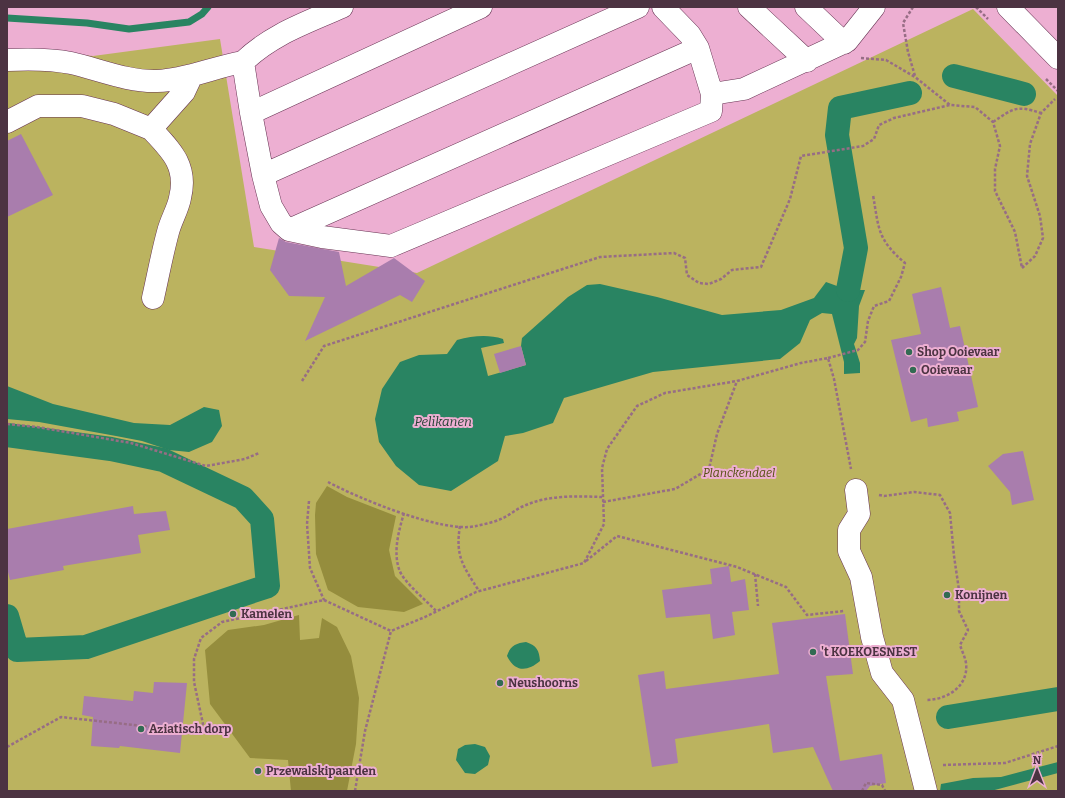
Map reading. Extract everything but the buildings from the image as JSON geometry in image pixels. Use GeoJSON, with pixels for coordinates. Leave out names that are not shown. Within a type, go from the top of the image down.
{"type":"FeatureCollection","features":[{"type":"Feature","properties":{"kind":"main road"},"geometry":{"type":"LineString","coordinates":[[7,60],[69,63],[133,78],[157,81],[192,75],[218,67],[243,62],[256,49],[272,38],[342,7]]}},
{"type":"Feature","properties":{"kind":"main road"},"geometry":{"type":"LineString","coordinates":[[251,113],[481,7]]}},
{"type":"Feature","properties":{"kind":"main road"},"geometry":{"type":"LineString","coordinates":[[263,175],[638,7]]}},
{"type":"Feature","properties":{"kind":"main road"},"geometry":{"type":"LineString","coordinates":[[243,62],[263,175],[271,206],[282,223],[289,230],[322,237],[391,246],[711,111],[712,94],[698,48],[690,35],[663,7]]}},
{"type":"Feature","properties":{"kind":"main road"},"geometry":{"type":"LineString","coordinates":[[749,7],[807,61]]}},
{"type":"Feature","properties":{"kind":"main road"},"geometry":{"type":"LineString","coordinates":[[806,7],[850,50]]}},
{"type":"Feature","properties":{"kind":"main road"},"geometry":{"type":"LineString","coordinates":[[850,50],[852,36],[874,7]]}},
{"type":"Feature","properties":{"kind":"main road"},"geometry":{"type":"LineString","coordinates":[[1008,7],[1058,58]]}},
{"type":"Feature","properties":{"kind":"main road"},"geometry":{"type":"LineString","coordinates":[[289,230],[698,48]]}},
{"type":"Feature","properties":{"kind":"main road"},"geometry":{"type":"LineString","coordinates":[[712,94],[744,89],[807,61],[850,50]]}},
{"type":"Feature","properties":{"kind":"main road"},"geometry":{"type":"LineString","coordinates":[[150,129],[184,92],[192,75]]}},
{"type":"Feature","properties":{"kind":"main road"},"geometry":{"type":"LineString","coordinates":[[7,122],[38,106],[82,106],[114,114],[150,129],[173,154],[180,165],[183,183],[180,199],[168,231],[153,298]]}},
{"type":"Feature","properties":{"kind":"main road"},"geometry":{"type":"LineString","coordinates":[[856,490],[859,514],[850,530],[849,552],[861,577],[872,637],[882,673],[903,700],[926,791]]}},
{"type":"Feature","properties":{"kind":"path"},"geometry":{"type":"LineString","coordinates":[[913,7],[904,23],[908,52],[915,76]]}},
{"type":"Feature","properties":{"kind":"path"},"geometry":{"type":"LineString","coordinates":[[850,50],[886,60],[915,76],[950,105]]}},
{"type":"Feature","properties":{"kind":"path"},"geometry":{"type":"LineString","coordinates":[[302,381],[324,346],[600,256],[674,253],[685,258],[687,275],[699,283],[709,284],[721,279],[732,270],[761,267],[790,199],[802,156],[863,146],[874,139],[879,125],[894,118],[950,105],[975,108],[993,122],[1000,146],[995,169],[995,191],[1015,232],[1022,268],[1035,256],[1043,238],[1040,216],[1027,176],[1030,144],[1041,113],[1055,100]]}},
{"type":"Feature","properties":{"kind":"path"},"geometry":{"type":"LineString","coordinates":[[993,122],[1011,110],[1024,108],[1041,113]]}},
{"type":"Feature","properties":{"kind":"path"},"geometry":{"type":"LineString","coordinates":[[584,563],[604,524],[602,468],[607,449],[637,406],[664,393],[737,381],[802,363],[837,356],[858,350],[865,342],[868,322],[874,306],[889,301],[901,277],[905,263],[890,250],[880,235],[873,195]]}},
{"type":"Feature","properties":{"kind":"path"},"geometry":{"type":"LineString","coordinates":[[828,358],[834,379],[849,463],[856,490],[884,496],[914,492],[940,494],[950,513],[959,590],[959,611],[968,630],[960,646],[966,664],[964,680],[955,692],[935,700],[903,700]]}},
{"type":"Feature","properties":{"kind":"path"},"geometry":{"type":"LineString","coordinates":[[603,502],[675,489],[709,469],[717,434],[737,381]]}},
{"type":"Feature","properties":{"kind":"path"},"geometry":{"type":"LineString","coordinates":[[7,424],[44,428],[131,443],[206,466],[245,459],[259,453]]}},
{"type":"Feature","properties":{"kind":"path"},"geometry":{"type":"LineString","coordinates":[[328,482],[360,498],[447,526],[474,527],[502,519],[524,506],[552,498],[602,497]]}},
{"type":"Feature","properties":{"kind":"path"},"geometry":{"type":"LineString","coordinates":[[309,501],[308,524],[310,568],[324,600]]}},
{"type":"Feature","properties":{"kind":"path"},"geometry":{"type":"LineString","coordinates":[[404,513],[397,544],[399,569],[406,579],[436,611]]}},
{"type":"Feature","properties":{"kind":"path"},"geometry":{"type":"LineString","coordinates":[[460,526],[458,541],[459,557],[479,591]]}},
{"type":"Feature","properties":{"kind":"path"},"geometry":{"type":"LineString","coordinates":[[7,747],[61,717],[189,731],[203,724],[194,682],[194,659],[201,638],[222,622],[324,600],[391,631],[479,591],[584,563],[617,536],[737,567],[755,574],[786,587],[807,614],[867,608]]}},
{"type":"Feature","properties":{"kind":"path"},"geometry":{"type":"LineString","coordinates":[[755,574],[758,606]]}},
{"type":"Feature","properties":{"kind":"path"},"geometry":{"type":"LineString","coordinates":[[355,791],[365,731],[391,631]]}},
{"type":"Feature","properties":{"kind":"path"},"geometry":{"type":"LineString","coordinates":[[920,769],[942,765],[1005,763],[1058,746]]}},
{"type":"Feature","properties":{"kind":"path"},"geometry":{"type":"LineString","coordinates":[[862,791],[866,783],[882,784],[885,791]]}},
{"type":"Feature","properties":{"kind":"green space","name":"Planckendael"},"geometry":{"type":"Polygon","coordinates":[[[973,9],[1058,96],[1058,791],[7,791],[7,50],[37,50],[93,56],[220,39],[254,247],[417,273],[973,9]]]}},
{"type":"Feature","properties":{"kind":"shaded area"},"geometry":{"type":"Polygon","coordinates":[[[327,486],[347,497],[396,516],[389,550],[395,576],[423,604],[404,612],[358,607],[328,590],[316,554],[315,515],[316,503],[327,486]]]}},
{"type":"Feature","properties":{"kind":"shaded area"},"geometry":{"type":"Polygon","coordinates":[[[299,615],[300,640],[319,638],[322,618],[337,627],[351,656],[359,698],[356,744],[347,791],[291,791],[288,760],[250,758],[210,704],[205,650],[228,630],[264,625],[299,615]]]}},
{"type":"Feature","properties":{"kind":"water","name":"Pelikanen"},"geometry":{"type":"Polygon","coordinates":[[[826,282],[848,290],[865,290],[859,306],[857,338],[854,344],[860,363],[860,373],[844,374],[844,362],[832,314],[822,313],[810,320],[800,343],[780,359],[653,372],[564,398],[553,423],[523,433],[505,436],[498,461],[451,491],[419,485],[396,466],[379,442],[375,419],[382,389],[400,362],[419,355],[447,354],[457,340],[486,336],[503,339],[504,343],[481,348],[488,376],[526,365],[521,346],[522,338],[568,297],[587,285],[600,284],[657,297],[722,315],[781,310],[814,298],[826,282]]]}},
{"type":"Feature","properties":{"kind":"water"},"geometry":{"type":"Polygon","coordinates":[[[7,386],[53,404],[134,423],[170,425],[204,407],[219,410],[222,426],[212,442],[189,452],[169,450],[142,441],[116,436],[39,422],[7,419],[7,386]]]}},
{"type":"Feature","properties":{"kind":"water"},"geometry":{"type":"Polygon","coordinates":[[[526,642],[533,645],[537,649],[540,661],[535,665],[522,669],[514,665],[507,656],[514,646],[519,643],[526,642]]]}},
{"type":"Feature","properties":{"kind":"water"},"geometry":{"type":"Polygon","coordinates":[[[475,744],[485,747],[490,756],[488,765],[475,774],[465,773],[456,760],[458,749],[465,745],[475,744]]]}},
{"type":"Feature","properties":{"kind":"water"},"geometry":{"type":"Polygon","coordinates":[[[1058,762],[1058,773],[991,791],[940,791],[941,784],[973,778],[1001,777],[1058,762]]]}},
{"type":"Feature","properties":{"kind":"waterway"},"geometry":{"type":"LineString","coordinates":[[7,18],[87,23],[129,29],[189,22],[202,14],[208,7]]}},
{"type":"Feature","properties":{"kind":"waterway"},"geometry":{"type":"LineString","coordinates":[[954,76],[1024,94]]}},
{"type":"Feature","properties":{"kind":"waterway"},"geometry":{"type":"LineString","coordinates":[[848,290],[856,248],[837,135],[840,108],[910,93]]}},
{"type":"Feature","properties":{"kind":"waterway"},"geometry":{"type":"LineString","coordinates":[[7,435],[111,449],[163,460],[243,498],[262,519],[268,586],[86,647],[17,650],[7,616]]}},
{"type":"Feature","properties":{"kind":"waterway"},"geometry":{"type":"LineString","coordinates":[[948,717],[1058,699]]}},
{"type":"Feature","properties":{"kind":"place","name":"Shop Ooievaar"},"geometry":{"type":"Point","coordinates":[909,352]}},
{"type":"Feature","properties":{"kind":"place","name":"Ooievaar"},"geometry":{"type":"Point","coordinates":[913,370]}},
{"type":"Feature","properties":{"kind":"place","name":"Konijnen"},"geometry":{"type":"Point","coordinates":[947,595]}},
{"type":"Feature","properties":{"kind":"place","name":"Kamelen"},"geometry":{"type":"Point","coordinates":[233,614]}},
{"type":"Feature","properties":{"kind":"place","name":"'t KOEKOESNEST"},"geometry":{"type":"Point","coordinates":[813,652]}},
{"type":"Feature","properties":{"kind":"place","name":"Neushoorns"},"geometry":{"type":"Point","coordinates":[500,683]}},
{"type":"Feature","properties":{"kind":"place","name":"Aziatisch dorp"},"geometry":{"type":"Point","coordinates":[141,729]}},
{"type":"Feature","properties":{"kind":"place","name":"Przewalskipaarden"},"geometry":{"type":"Point","coordinates":[258,771]}}]}
